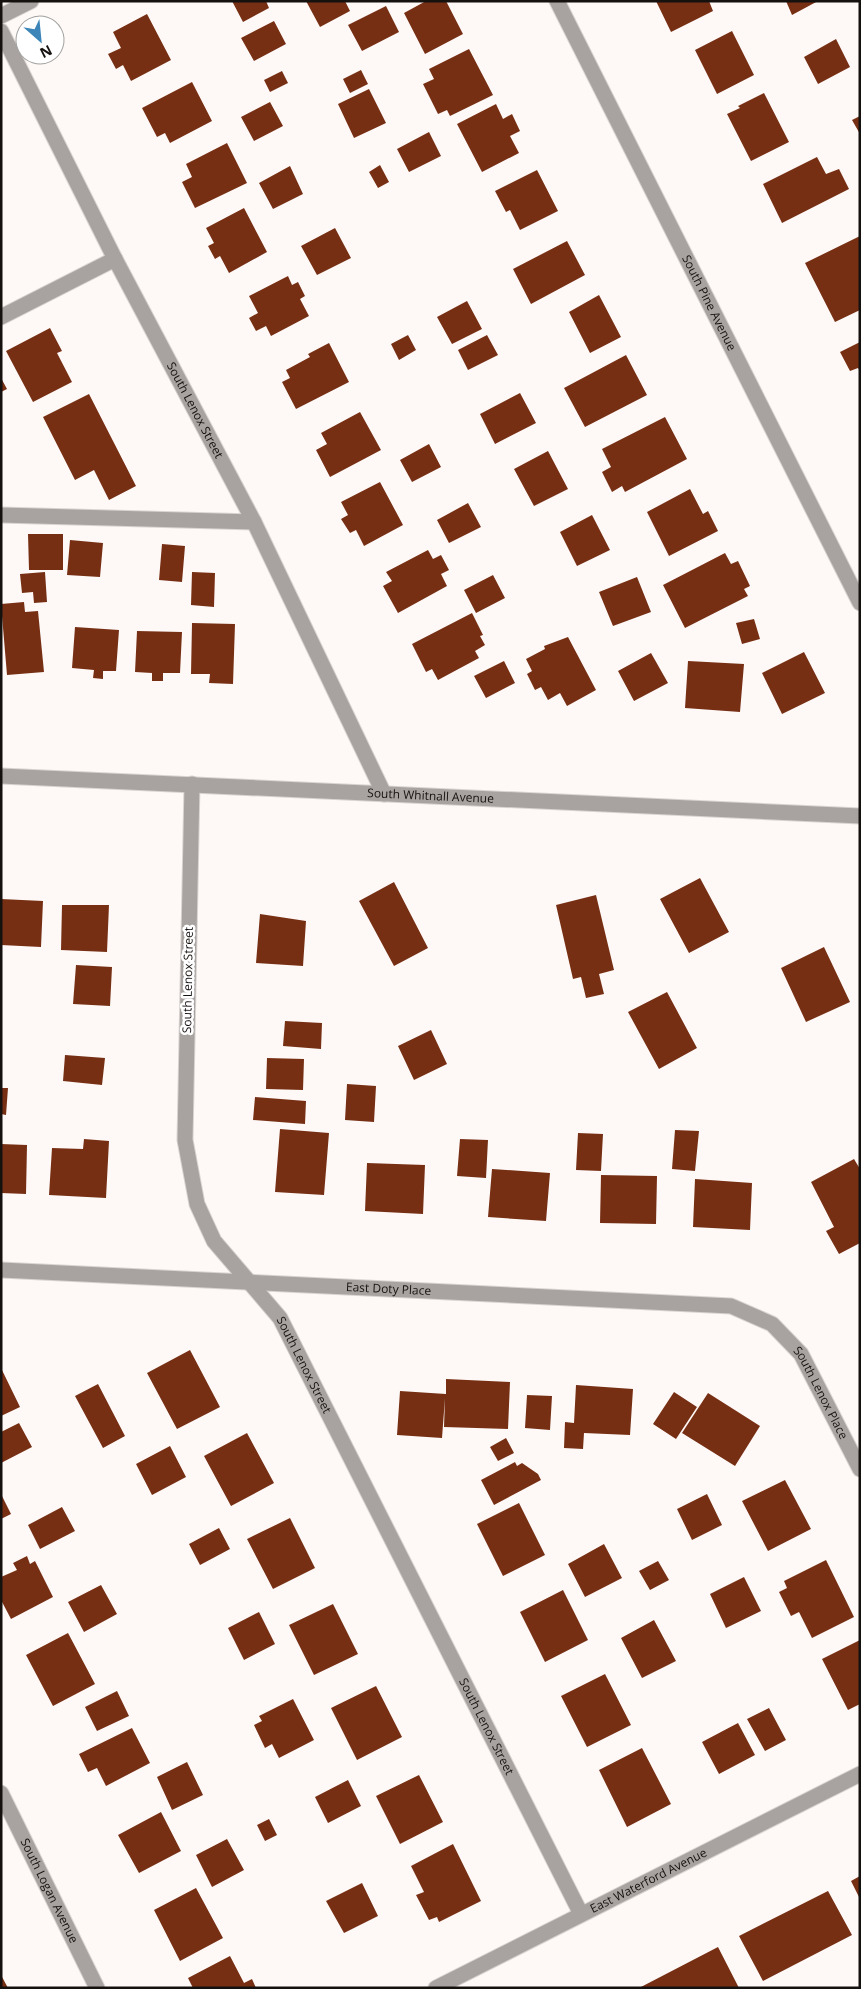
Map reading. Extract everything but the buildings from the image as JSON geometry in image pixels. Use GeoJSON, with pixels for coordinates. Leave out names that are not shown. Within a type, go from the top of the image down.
{"type":"FeatureCollection","features":[{"type":"Feature","properties":{"kind":"street"},"geometry":{"type":"LineString","coordinates":[[1,16],[31,1]]}},
{"type":"Feature","properties":{"kind":"street","name":"South Pine Avenue"},"geometry":{"type":"LineString","coordinates":[[557,1],[860,603]]}},
{"type":"Feature","properties":{"kind":"street","name":"South Lenox Street"},"geometry":{"type":"LineString","coordinates":[[1,31],[115,259],[254,522],[384,794]]}},
{"type":"Feature","properties":{"kind":"street"},"geometry":{"type":"LineString","coordinates":[[1,317],[115,259]]}},
{"type":"Feature","properties":{"kind":"street"},"geometry":{"type":"LineString","coordinates":[[1,514],[254,522]]}},
{"type":"Feature","properties":{"kind":"street","name":"South Whitnall Avenue"},"geometry":{"type":"LineString","coordinates":[[1,776],[860,816]]}},
{"type":"Feature","properties":{"kind":"street","name":"South Lenox Street"},"geometry":{"type":"LineString","coordinates":[[192,784],[185,1140],[197,1204],[214,1241],[280,1318],[581,1914]]}},
{"type":"Feature","properties":{"kind":"street","name":"East Doty Place"},"geometry":{"type":"LineString","coordinates":[[1,1270],[731,1306],[772,1324]]}},
{"type":"Feature","properties":{"kind":"street","name":"South Lenox Place"},"geometry":{"type":"LineString","coordinates":[[772,1324],[801,1354],[860,1469]]}},
{"type":"Feature","properties":{"kind":"street","name":"East Waterford Avenue"},"geometry":{"type":"LineString","coordinates":[[436,1988],[860,1774]]}},
{"type":"Feature","properties":{"kind":"street","name":"South Logan Avenue"},"geometry":{"type":"LineString","coordinates":[[1,1793],[97,1988]]}}]}
